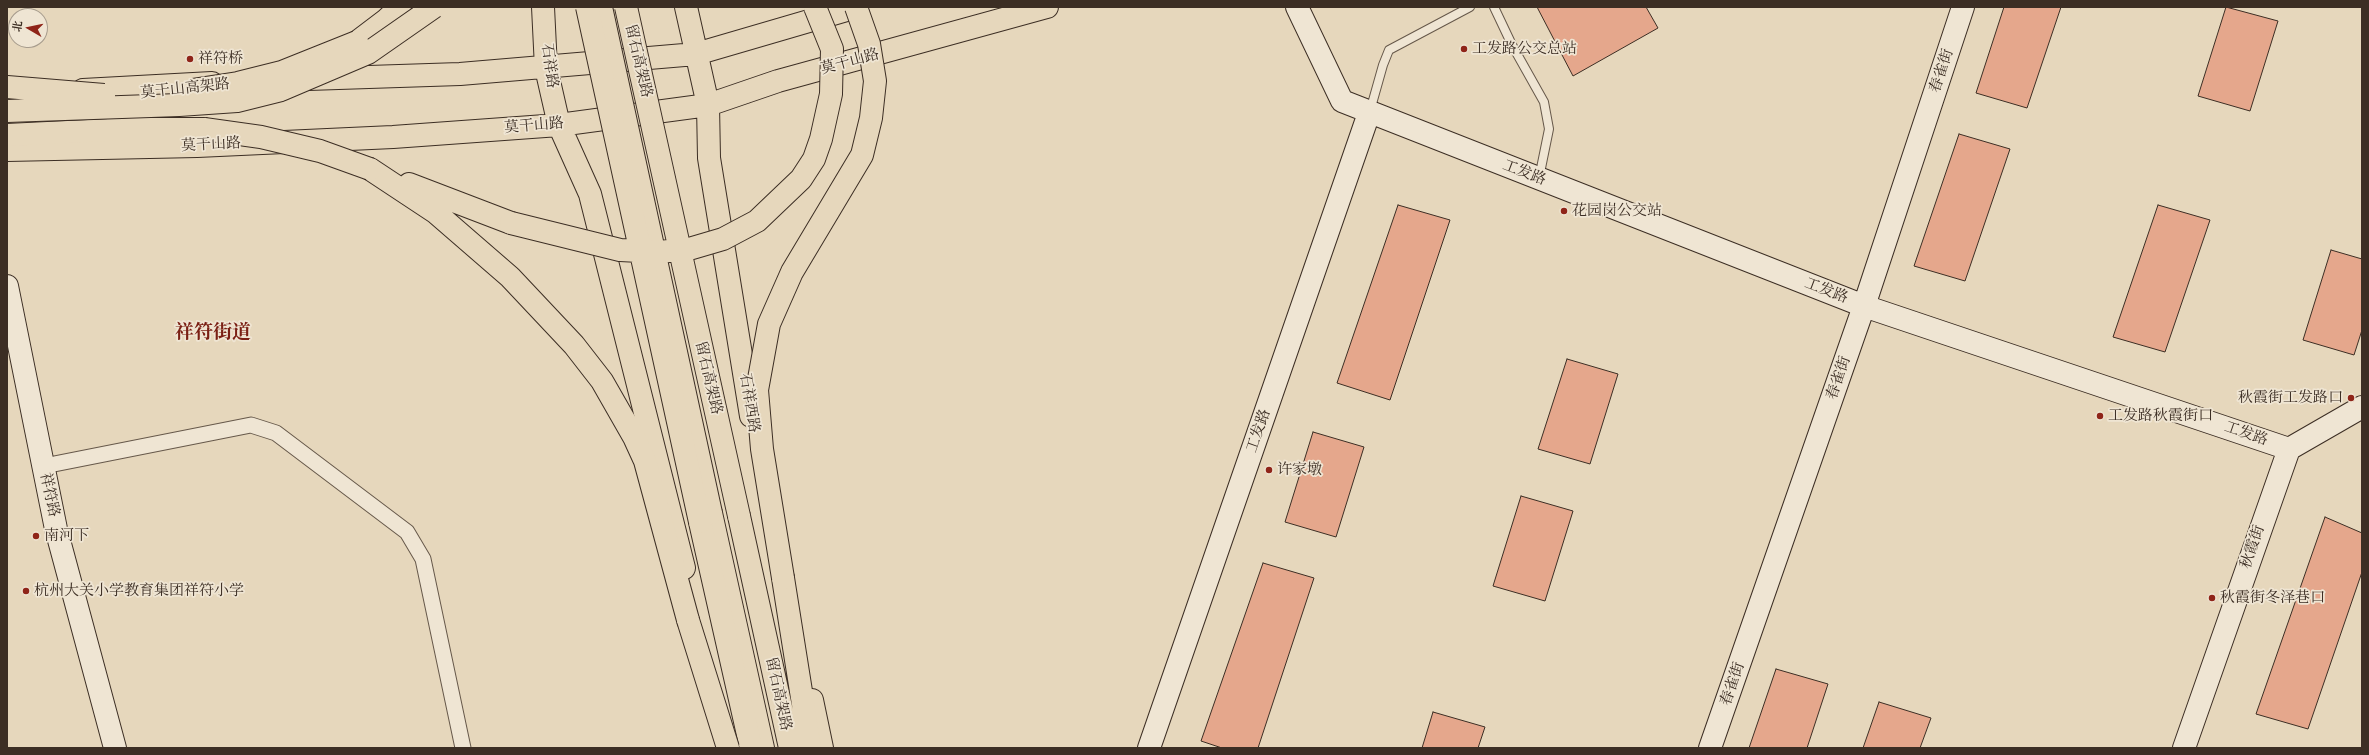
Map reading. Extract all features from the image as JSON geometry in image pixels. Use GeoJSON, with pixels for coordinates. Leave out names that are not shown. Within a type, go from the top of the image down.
{"type":"FeatureCollection","features":[{"type":"Feature","properties":{"kind":"main road","name":"莫干山高架路"},"geometry":{"type":"LineString","coordinates":[[7,110],[104,95],[159,93],[206,89],[238,83],[290,69],[357,42],[386,20],[400,7]]}},
{"type":"Feature","properties":{"kind":"main road"},"geometry":{"type":"LineString","coordinates":[[7,110],[237,101],[281,90],[333,70],[368,53],[434,7]]}},
{"type":"Feature","properties":{"kind":"main road","name":"石祥路"},"geometry":{"type":"LineString","coordinates":[[543,7],[546,68],[559,125]]}},
{"type":"Feature","properties":{"kind":"main road"},"geometry":{"type":"LineString","coordinates":[[587,7],[751,748]]}},
{"type":"Feature","properties":{"kind":"main road"},"geometry":{"type":"LineString","coordinates":[[601,7],[763,748]]}},
{"type":"Feature","properties":{"kind":"main road"},"geometry":{"type":"LineString","coordinates":[[621,7],[787,748]]}},
{"type":"Feature","properties":{"kind":"main road","name":"留石高架路"},"geometry":{"type":"LineString","coordinates":[[626,7],[790,748]]}},
{"type":"Feature","properties":{"kind":"main road"},"geometry":{"type":"LineString","coordinates":[[686,7],[696,54]]}},
{"type":"Feature","properties":{"kind":"main road"},"geometry":{"type":"LineString","coordinates":[[7,135],[129,129],[204,129],[261,137],[320,151],[511,223],[620,250],[659,252],[689,250],[723,239],[757,221],[801,179],[814,159],[821,139],[831,94],[832,49],[815,7]]}},
{"type":"Feature","properties":{"kind":"main road"},"geometry":{"type":"LineString","coordinates":[[7,93],[355,76],[460,74],[546,68],[696,54],[857,7],[869,44],[875,81],[871,118],[862,155],[792,272],[769,324],[757,390],[762,449],[810,748]]}},
{"type":"Feature","properties":{"kind":"main road","name":"莫干山路"},"geometry":{"type":"LineString","coordinates":[[7,150],[197,146],[393,137],[559,125],[708,105],[778,81],[1047,7]]}},
{"type":"Feature","properties":{"kind":"main road","name":"石祥西路"},"geometry":{"type":"LineString","coordinates":[[696,54],[708,105],[709,158],[761,477],[822,748]]}},
{"type":"Feature","properties":{"kind":"main road"},"geometry":{"type":"LineString","coordinates":[[7,87],[104,95]]}},
{"type":"Feature","properties":{"kind":"main road"},"geometry":{"type":"LineString","coordinates":[[559,125],[590,194],[672,514],[727,748]]}},
{"type":"Feature","properties":{"kind":"main road"},"geometry":{"type":"LineString","coordinates":[[370,169],[435,212],[510,276],[574,345],[602,381],[645,461],[688,620],[727,748]]}},
{"type":"Feature","properties":{"kind":"street","name":"工发路"},"geometry":{"type":"LineString","coordinates":[[1297,7],[1342,101],[1864,306],[2289,449]]}},
{"type":"Feature","properties":{"kind":"street","name":"春雀街"},"geometry":{"type":"LineString","coordinates":[[1710,748],[1864,306],[1963,7]]}},
{"type":"Feature","properties":{"kind":"street","name":"工发路"},"geometry":{"type":"LineString","coordinates":[[1149,748],[1370,113]]}},
{"type":"Feature","properties":{"kind":"street","name":"祥符路"},"geometry":{"type":"LineString","coordinates":[[7,286],[56,529],[115,748]]}},
{"type":"Feature","properties":{"kind":"street"},"geometry":{"type":"LineString","coordinates":[[2289,449],[2362,407]]}},
{"type":"Feature","properties":{"kind":"street"},"geometry":{"type":"LineString","coordinates":[[44,466],[251,425],[276,433],[408,532],[423,559],[463,748]]}},
{"type":"Feature","properties":{"kind":"street","name":"秋霞街"},"geometry":{"type":"LineString","coordinates":[[2184,748],[2289,449]]}},
{"type":"Feature","properties":{"kind":"lane"},"geometry":{"type":"LineString","coordinates":[[1370,113],[1383,65],[1389,50],[1470,7]]}},
{"type":"Feature","properties":{"kind":"lane"},"geometry":{"type":"LineString","coordinates":[[1494,7],[1512,45],[1544,102],[1549,129],[1539,179]]}},
{"type":"Feature","properties":{"kind":"building"},"geometry":{"type":"Polygon","coordinates":[[[1537,7],[1646,7],[1658,28],[1573,76],[1537,7]]]}},
{"type":"Feature","properties":{"kind":"building"},"geometry":{"type":"Polygon","coordinates":[[[2004,7],[2061,7],[2027,108],[1976,93],[2004,7]]]}},
{"type":"Feature","properties":{"kind":"building"},"geometry":{"type":"Polygon","coordinates":[[[2226,7],[2278,21],[2250,111],[2198,96],[2226,7]]]}},
{"type":"Feature","properties":{"kind":"building"},"geometry":{"type":"Polygon","coordinates":[[[1959,134],[2010,149],[1965,281],[1914,266],[1959,134]]]}},
{"type":"Feature","properties":{"kind":"building"},"geometry":{"type":"Polygon","coordinates":[[[1398,205],[1450,220],[1390,400],[1337,383],[1398,205]]]}},
{"type":"Feature","properties":{"kind":"building"},"geometry":{"type":"Polygon","coordinates":[[[2158,205],[2210,220],[2165,352],[2113,337],[2158,205]]]}},
{"type":"Feature","properties":{"kind":"building"},"geometry":{"type":"Polygon","coordinates":[[[2331,250],[2362,259],[2362,330],[2354,355],[2303,340],[2331,250]]]}},
{"type":"Feature","properties":{"kind":"building"},"geometry":{"type":"Polygon","coordinates":[[[1567,359],[1618,374],[1590,464],[1538,449],[1567,359]]]}},
{"type":"Feature","properties":{"kind":"building"},"geometry":{"type":"Polygon","coordinates":[[[1313,432],[1364,447],[1336,537],[1285,522],[1313,432]]]}},
{"type":"Feature","properties":{"kind":"building"},"geometry":{"type":"Polygon","coordinates":[[[1521,496],[1573,511],[1545,601],[1493,586],[1521,496]]]}},
{"type":"Feature","properties":{"kind":"building"},"geometry":{"type":"Polygon","coordinates":[[[2325,517],[2362,533],[2362,572],[2308,729],[2256,714],[2325,517]]]}},
{"type":"Feature","properties":{"kind":"building"},"geometry":{"type":"Polygon","coordinates":[[[1263,563],[1314,578],[1258,748],[1222,748],[1201,741],[1263,563]]]}},
{"type":"Feature","properties":{"kind":"building"},"geometry":{"type":"Polygon","coordinates":[[[1776,669],[1828,684],[1807,748],[1749,748],[1776,669]]]}},
{"type":"Feature","properties":{"kind":"building"},"geometry":{"type":"Polygon","coordinates":[[[1879,702],[1931,718],[1920,748],[1863,748],[1879,702]]]}},
{"type":"Feature","properties":{"kind":"building"},"geometry":{"type":"Polygon","coordinates":[[[1433,712],[1485,727],[1478,748],[1422,748],[1433,712]]]}},
{"type":"Feature","properties":{"kind":"place","name":"工发路公交总站"},"geometry":{"type":"Point","coordinates":[1464,49]}},
{"type":"Feature","properties":{"kind":"place","name":"祥符桥"},"geometry":{"type":"Point","coordinates":[190,59]}},
{"type":"Feature","properties":{"kind":"place","name":"花园岗公交站"},"geometry":{"type":"Point","coordinates":[1564,211]}},
{"type":"Feature","properties":{"kind":"place","name":"秋霞街工发路口"},"geometry":{"type":"Point","coordinates":[2351,398]}},
{"type":"Feature","properties":{"kind":"place","name":"工发路秋霞街口"},"geometry":{"type":"Point","coordinates":[2100,416]}},
{"type":"Feature","properties":{"kind":"place","name":"许家墩"},"geometry":{"type":"Point","coordinates":[1269,470]}},
{"type":"Feature","properties":{"kind":"place","name":"南河下"},"geometry":{"type":"Point","coordinates":[36,536]}},
{"type":"Feature","properties":{"kind":"place","name":"杭州大关小学教育集团祥符小学"},"geometry":{"type":"Point","coordinates":[26,591]}},
{"type":"Feature","properties":{"kind":"place","name":"秋霞街冬泽巷口"},"geometry":{"type":"Point","coordinates":[2212,598]}},
{"type":"Feature","properties":{"kind":"district","name":"祥符街道"},"geometry":{"type":"Point","coordinates":[213,333]}}]}
